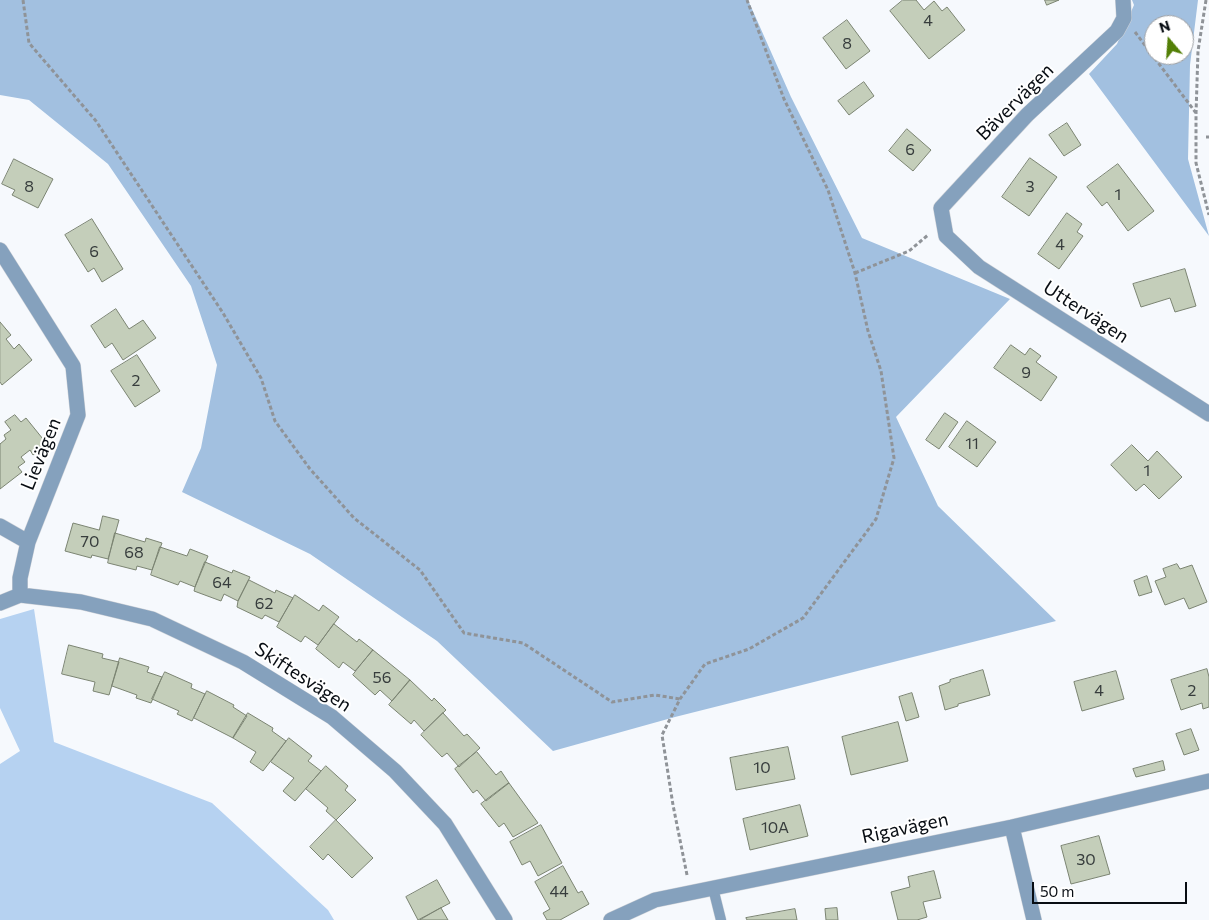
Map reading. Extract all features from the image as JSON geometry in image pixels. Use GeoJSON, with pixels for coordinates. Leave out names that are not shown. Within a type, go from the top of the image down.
{"type":"FeatureCollection","features":[{"type":"Feature","properties":{"kind":"street"},"geometry":{"type":"LineString","coordinates":[[1122,0],[1124,18]]}},
{"type":"Feature","properties":{"kind":"street","name":"Bävervägen"},"geometry":{"type":"LineString","coordinates":[[945,229],[941,208],[1027,115],[1117,31],[1124,18]]}},
{"type":"Feature","properties":{"kind":"street","name":"Uttervägen"},"geometry":{"type":"LineString","coordinates":[[945,229],[978,267],[1209,414]]}},
{"type":"Feature","properties":{"kind":"street","name":"Lievägen"},"geometry":{"type":"LineString","coordinates":[[0,250],[73,366],[78,415],[28,542],[20,578],[20,595]]}},
{"type":"Feature","properties":{"kind":"street"},"geometry":{"type":"LineString","coordinates":[[0,526],[28,542]]}},
{"type":"Feature","properties":{"kind":"street"},"geometry":{"type":"LineString","coordinates":[[0,604],[20,595]]}},
{"type":"Feature","properties":{"kind":"street","name":"Skiftesvägen"},"geometry":{"type":"LineString","coordinates":[[20,595],[81,602],[152,619],[243,662],[332,717],[395,771],[445,824],[505,920]]}},
{"type":"Feature","properties":{"kind":"street","name":"Rigavägen"},"geometry":{"type":"LineString","coordinates":[[611,920],[655,900],[1012,827],[1209,781]]}},
{"type":"Feature","properties":{"kind":"street"},"geometry":{"type":"LineString","coordinates":[[1012,827],[1034,920]]}},
{"type":"Feature","properties":{"kind":"lane"},"geometry":{"type":"LineString","coordinates":[[713,888],[721,920]]}},
{"type":"Feature","properties":{"kind":"path"},"geometry":{"type":"LineString","coordinates":[[23,0],[29,43],[96,121],[223,313],[260,378],[274,421],[310,469],[354,518],[420,570],[464,633],[523,643],[612,702],[655,696],[680,699]]}},
{"type":"Feature","properties":{"kind":"path"},"geometry":{"type":"LineString","coordinates":[[691,893],[673,805],[662,735],[680,699],[705,664],[749,649],[803,618],[876,519],[894,458],[881,371],[868,331],[855,273],[828,190],[784,99],[747,0]]}},
{"type":"Feature","properties":{"kind":"path"},"geometry":{"type":"LineString","coordinates":[[1206,0],[1198,51],[1196,163],[1209,215]]}},
{"type":"Feature","properties":{"kind":"path"},"geometry":{"type":"LineString","coordinates":[[1124,18],[1196,114]]}},
{"type":"Feature","properties":{"kind":"path"},"geometry":{"type":"LineString","coordinates":[[855,273],[908,251],[945,229]]}},
{"type":"Feature","properties":{"kind":"shaded area"},"geometry":{"type":"Polygon","coordinates":[[[0,0],[748,0],[791,97],[862,238],[1010,299],[896,417],[938,506],[1056,621],[675,717],[553,751],[437,641],[310,554],[182,492],[201,448],[217,365],[191,286],[108,164],[29,100],[0,95],[0,0]]]}},
{"type":"Feature","properties":{"kind":"shaded area"},"geometry":{"type":"Polygon","coordinates":[[[1132,0],[1198,0],[1194,32],[1194,15],[1144,15],[1144,65],[1190,65],[1188,159],[1209,236],[1089,74],[1117,44],[1134,5],[1132,0]]]}},
{"type":"Feature","properties":{"kind":"shaded area"},"geometry":{"type":"Polygon","coordinates":[[[34,609],[54,742],[212,803],[328,910],[334,920],[0,920],[0,764],[20,751],[0,708],[0,619],[34,609]]]}},
{"type":"Feature","properties":{"kind":"building"},"geometry":{"type":"Polygon","coordinates":[[[903,0],[916,0],[924,10],[934,1],[942,11],[947,7],[965,30],[929,59],[890,11],[903,0]]]}},
{"type":"Feature","properties":{"kind":"building"},"geometry":{"type":"Polygon","coordinates":[[[1045,0],[1059,0],[1047,5],[1045,0]]]}},
{"type":"Feature","properties":{"kind":"building"},"geometry":{"type":"Polygon","coordinates":[[[847,20],[870,51],[846,69],[823,38],[847,20]]]}},
{"type":"Feature","properties":{"kind":"building"},"geometry":{"type":"Polygon","coordinates":[[[864,82],[874,96],[849,115],[838,101],[864,82]]]}},
{"type":"Feature","properties":{"kind":"building"},"geometry":{"type":"Polygon","coordinates":[[[1067,123],[1081,145],[1064,156],[1049,135],[1067,123]]]}},
{"type":"Feature","properties":{"kind":"building"},"geometry":{"type":"Polygon","coordinates":[[[907,129],[931,150],[913,171],[889,151],[907,129]]]}},
{"type":"Feature","properties":{"kind":"building"},"geometry":{"type":"Polygon","coordinates":[[[1030,158],[1057,177],[1029,216],[1002,197],[1030,158]]]}},
{"type":"Feature","properties":{"kind":"building"},"geometry":{"type":"Polygon","coordinates":[[[14,159],[53,179],[38,208],[12,195],[15,190],[2,184],[14,159]]]}},
{"type":"Feature","properties":{"kind":"building"},"geometry":{"type":"Polygon","coordinates":[[[1118,164],[1154,211],[1128,231],[1107,202],[1102,206],[1087,187],[1118,164]]]}},
{"type":"Feature","properties":{"kind":"building"},"geometry":{"type":"Polygon","coordinates":[[[1067,213],[1082,224],[1077,232],[1083,236],[1059,269],[1038,254],[1067,213]]]}},
{"type":"Feature","properties":{"kind":"building"},"geometry":{"type":"Polygon","coordinates":[[[92,219],[123,269],[102,282],[94,268],[88,272],[65,235],[92,219]]]}},
{"type":"Feature","properties":{"kind":"building"},"geometry":{"type":"Polygon","coordinates":[[[1185,269],[1196,306],[1175,312],[1170,298],[1141,307],[1133,284],[1185,269]]]}},
{"type":"Feature","properties":{"kind":"building"},"geometry":{"type":"Polygon","coordinates":[[[116,309],[129,329],[143,320],[156,338],[123,360],[112,343],[105,348],[91,326],[116,309]]]}},
{"type":"Feature","properties":{"kind":"building"},"geometry":{"type":"Polygon","coordinates":[[[0,322],[11,335],[6,339],[14,349],[19,344],[32,360],[2,385],[0,382],[0,322]]]}},
{"type":"Feature","properties":{"kind":"building"},"geometry":{"type":"Polygon","coordinates":[[[1011,345],[1025,355],[1030,348],[1041,356],[1036,362],[1057,377],[1041,401],[994,368],[1011,345]]]}},
{"type":"Feature","properties":{"kind":"building"},"geometry":{"type":"Polygon","coordinates":[[[137,355],[160,391],[135,407],[111,371],[137,355]]]}},
{"type":"Feature","properties":{"kind":"building"},"geometry":{"type":"Polygon","coordinates":[[[945,413],[958,422],[939,449],[926,440],[945,413]]]}},
{"type":"Feature","properties":{"kind":"building"},"geometry":{"type":"Polygon","coordinates":[[[15,415],[21,422],[26,418],[47,444],[33,455],[30,450],[21,457],[25,462],[18,467],[22,472],[0,489],[0,444],[6,439],[4,435],[11,430],[5,422],[15,415]]]}},
{"type":"Feature","properties":{"kind":"building"},"geometry":{"type":"Polygon","coordinates":[[[967,421],[996,442],[977,467],[949,447],[967,421]]]}},
{"type":"Feature","properties":{"kind":"building"},"geometry":{"type":"Polygon","coordinates":[[[1132,445],[1148,461],[1157,451],[1182,477],[1159,499],[1144,484],[1136,491],[1111,465],[1132,445]]]}},
{"type":"Feature","properties":{"kind":"building"},"geometry":{"type":"Polygon","coordinates":[[[103,516],[119,520],[108,559],[92,555],[91,558],[65,551],[73,523],[99,530],[103,516]]]}},
{"type":"Feature","properties":{"kind":"building"},"geometry":{"type":"Polygon","coordinates":[[[115,533],[145,542],[146,538],[162,543],[152,570],[137,566],[136,570],[108,563],[115,533]]]}},
{"type":"Feature","properties":{"kind":"building"},"geometry":{"type":"Polygon","coordinates":[[[160,547],[187,556],[190,549],[208,556],[195,587],[180,581],[178,585],[151,575],[160,547]]]}},
{"type":"Feature","properties":{"kind":"building"},"geometry":{"type":"Polygon","coordinates":[[[205,562],[232,573],[233,570],[250,577],[238,601],[224,594],[221,601],[194,591],[205,562]]]}},
{"type":"Feature","properties":{"kind":"building"},"geometry":{"type":"Polygon","coordinates":[[[1177,564],[1180,569],[1192,565],[1207,602],[1189,609],[1184,598],[1165,605],[1155,581],[1166,577],[1163,569],[1177,564]]]}},
{"type":"Feature","properties":{"kind":"building"},"geometry":{"type":"Polygon","coordinates":[[[1147,576],[1152,592],[1139,596],[1134,581],[1147,576]]]}},
{"type":"Feature","properties":{"kind":"building"},"geometry":{"type":"Polygon","coordinates":[[[249,580],[275,593],[276,590],[293,598],[279,622],[265,615],[262,619],[237,607],[238,601],[249,580]]]}},
{"type":"Feature","properties":{"kind":"building"},"geometry":{"type":"Polygon","coordinates":[[[295,595],[319,611],[323,605],[339,617],[318,645],[305,636],[301,642],[277,627],[295,595]]]}},
{"type":"Feature","properties":{"kind":"building"},"geometry":{"type":"Polygon","coordinates":[[[334,624],[357,642],[359,639],[373,650],[355,671],[343,662],[339,668],[316,649],[334,624]]]}},
{"type":"Feature","properties":{"kind":"building"},"geometry":{"type":"Polygon","coordinates":[[[69,645],[103,654],[102,658],[119,662],[109,695],[93,691],[95,682],[62,674],[69,645]]]}},
{"type":"Feature","properties":{"kind":"building"},"geometry":{"type":"Polygon","coordinates":[[[373,650],[410,680],[392,701],[380,690],[375,695],[353,675],[373,650]]]}},
{"type":"Feature","properties":{"kind":"building"},"geometry":{"type":"Polygon","coordinates":[[[120,658],[149,667],[147,672],[162,677],[151,703],[136,698],[137,695],[112,686],[120,658]]]}},
{"type":"Feature","properties":{"kind":"building"},"geometry":{"type":"Polygon","coordinates":[[[1207,669],[1209,677],[1209,707],[1203,709],[1202,703],[1181,710],[1171,680],[1207,669]]]}},
{"type":"Feature","properties":{"kind":"building"},"geometry":{"type":"Polygon","coordinates":[[[983,670],[990,695],[958,704],[958,706],[945,710],[939,686],[950,682],[950,680],[983,670]]]}},
{"type":"Feature","properties":{"kind":"building"},"geometry":{"type":"Polygon","coordinates":[[[1116,671],[1124,699],[1082,711],[1074,682],[1116,671]]]}},
{"type":"Feature","properties":{"kind":"building"},"geometry":{"type":"Polygon","coordinates":[[[165,672],[192,684],[191,688],[205,694],[192,721],[177,714],[179,711],[152,699],[165,672]]]}},
{"type":"Feature","properties":{"kind":"building"},"geometry":{"type":"Polygon","coordinates":[[[410,680],[432,701],[434,698],[446,710],[424,731],[414,720],[411,724],[389,705],[410,680]]]}},
{"type":"Feature","properties":{"kind":"building"},"geometry":{"type":"Polygon","coordinates":[[[207,691],[234,705],[233,707],[247,716],[233,738],[194,718],[207,691]]]}},
{"type":"Feature","properties":{"kind":"building"},"geometry":{"type":"Polygon","coordinates":[[[912,693],[919,717],[906,721],[899,697],[912,693]]]}},
{"type":"Feature","properties":{"kind":"building"},"geometry":{"type":"Polygon","coordinates":[[[248,713],[273,728],[272,731],[286,741],[263,771],[250,762],[256,752],[233,738],[248,713]]]}},
{"type":"Feature","properties":{"kind":"building"},"geometry":{"type":"Polygon","coordinates":[[[443,713],[464,736],[467,734],[480,748],[459,767],[447,753],[442,757],[421,735],[443,713]]]}},
{"type":"Feature","properties":{"kind":"building"},"geometry":{"type":"Polygon","coordinates":[[[898,722],[908,761],[851,775],[842,737],[898,722]]]}},
{"type":"Feature","properties":{"kind":"building"},"geometry":{"type":"Polygon","coordinates":[[[1191,729],[1199,750],[1184,755],[1176,734],[1191,729]]]}},
{"type":"Feature","properties":{"kind":"building"},"geometry":{"type":"Polygon","coordinates":[[[289,738],[312,756],[308,761],[321,771],[295,801],[283,791],[294,778],[271,762],[289,738]]]}},
{"type":"Feature","properties":{"kind":"building"},"geometry":{"type":"Polygon","coordinates":[[[788,747],[795,779],[736,790],[730,758],[788,747]]]}},
{"type":"Feature","properties":{"kind":"building"},"geometry":{"type":"Polygon","coordinates":[[[477,752],[496,775],[501,771],[509,783],[486,801],[477,790],[473,793],[455,769],[477,752]]]}},
{"type":"Feature","properties":{"kind":"building"},"geometry":{"type":"Polygon","coordinates":[[[1163,761],[1165,770],[1136,777],[1133,769],[1163,761]]]}},
{"type":"Feature","properties":{"kind":"building"},"geometry":{"type":"Polygon","coordinates":[[[326,766],[348,786],[345,790],[356,800],[336,820],[326,811],[328,808],[306,789],[326,766]]]}},
{"type":"Feature","properties":{"kind":"building"},"geometry":{"type":"Polygon","coordinates":[[[509,783],[538,823],[513,837],[504,823],[499,827],[481,804],[509,783]]]}},
{"type":"Feature","properties":{"kind":"building"},"geometry":{"type":"Polygon","coordinates":[[[800,805],[808,836],[750,850],[743,819],[800,805]]]}},
{"type":"Feature","properties":{"kind":"building"},"geometry":{"type":"Polygon","coordinates":[[[336,820],[373,858],[352,878],[328,854],[323,860],[310,847],[336,820]]]}},
{"type":"Feature","properties":{"kind":"building"},"geometry":{"type":"Polygon","coordinates":[[[541,825],[562,863],[538,876],[530,861],[522,865],[510,842],[541,825]]]}},
{"type":"Feature","properties":{"kind":"building"},"geometry":{"type":"Polygon","coordinates":[[[1099,836],[1110,874],[1071,884],[1061,846],[1099,836]]]}},
{"type":"Feature","properties":{"kind":"building"},"geometry":{"type":"Polygon","coordinates":[[[563,866],[578,893],[582,891],[589,904],[560,920],[547,920],[543,913],[550,909],[535,882],[563,866]]]}},
{"type":"Feature","properties":{"kind":"building"},"geometry":{"type":"Polygon","coordinates":[[[934,871],[941,898],[923,902],[927,917],[917,920],[898,920],[891,892],[910,887],[908,877],[934,871]]]}},
{"type":"Feature","properties":{"kind":"building"},"geometry":{"type":"Polygon","coordinates":[[[437,880],[450,903],[418,920],[406,897],[437,880]]]}},
{"type":"Feature","properties":{"kind":"building"},"geometry":{"type":"Polygon","coordinates":[[[441,908],[448,920],[420,920],[441,908]]]}},
{"type":"Feature","properties":{"kind":"building"},"geometry":{"type":"Polygon","coordinates":[[[837,908],[838,920],[826,920],[825,909],[837,908]]]}},
{"type":"Feature","properties":{"kind":"building"},"geometry":{"type":"Polygon","coordinates":[[[795,909],[797,920],[747,920],[746,918],[795,909]]]}}]}
